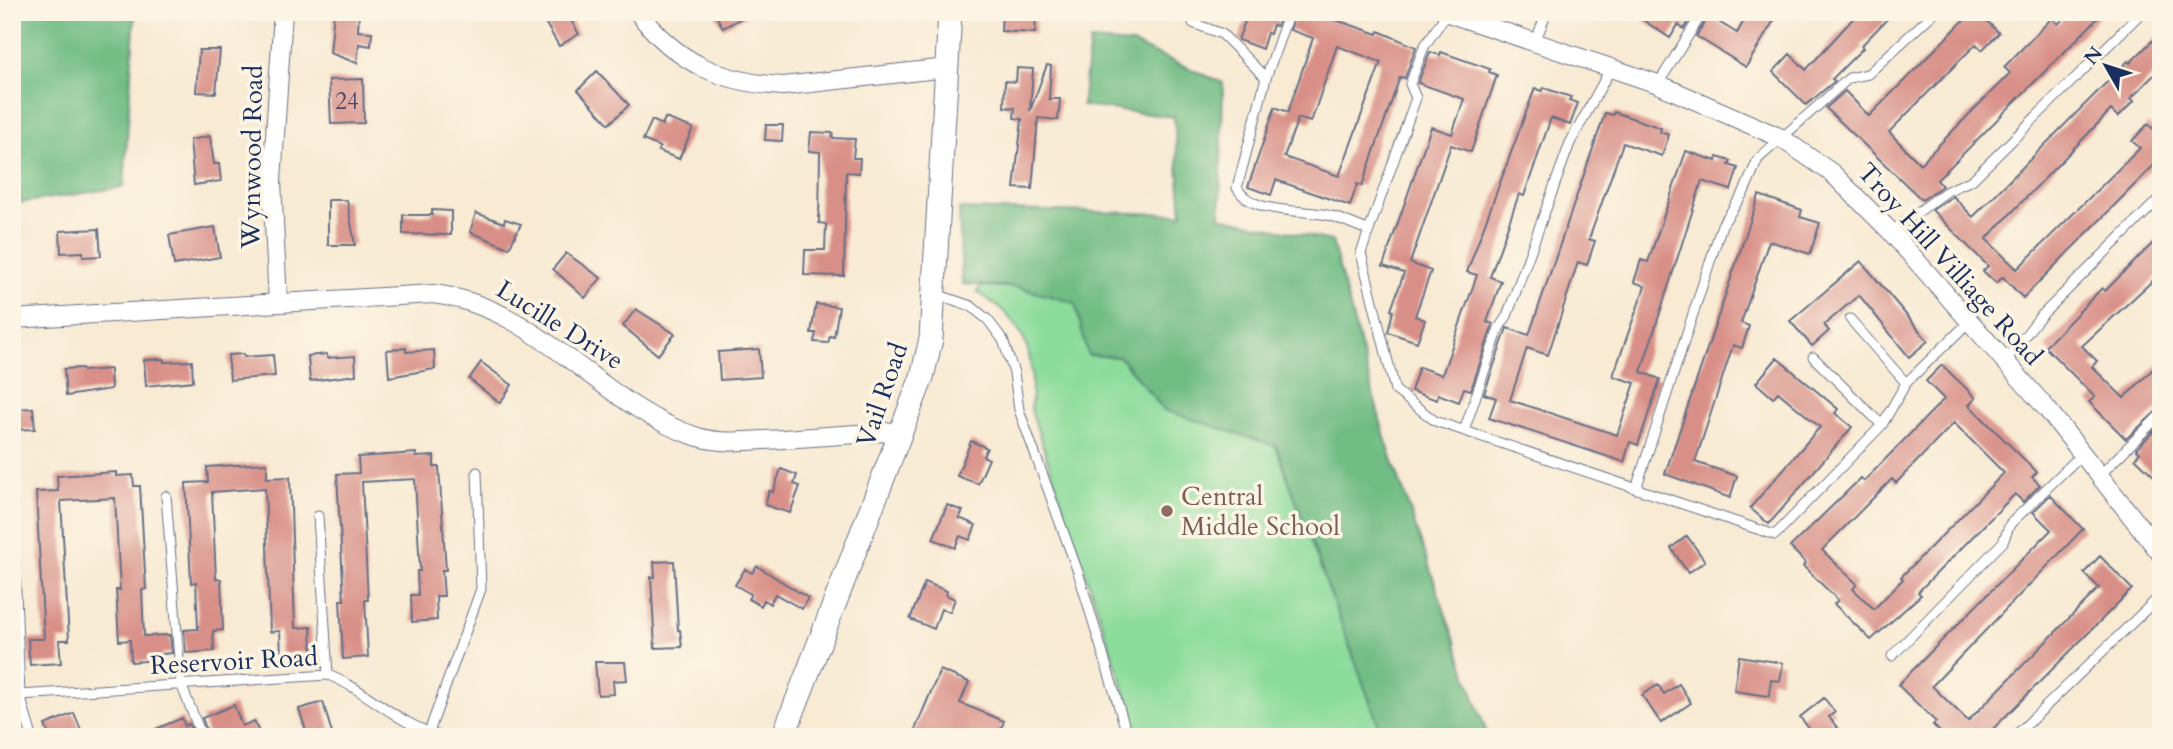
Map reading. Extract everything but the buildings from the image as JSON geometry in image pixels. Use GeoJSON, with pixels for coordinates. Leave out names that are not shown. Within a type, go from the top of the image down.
{"type":"FeatureCollection","features":[{"type":"Feature","properties":{"kind":"street","name":"Wynwood Road"},"geometry":{"type":"LineString","coordinates":[[278,303],[272,181],[283,12]]}},
{"type":"Feature","properties":{"kind":"street"},"geometry":{"type":"LineString","coordinates":[[638,12],[670,49],[690,63],[735,80],[758,85],[783,86],[947,68]]}},
{"type":"Feature","properties":{"kind":"street","name":"Vail Road"},"geometry":{"type":"LineString","coordinates":[[783,737],[922,377],[931,339],[950,12]]}},
{"type":"Feature","properties":{"kind":"street","name":"Troy Hill Villiage Road"},"geometry":{"type":"LineString","coordinates":[[1446,13],[1658,84],[1781,138],[1832,173],[1891,232],[2047,409],[2161,554]]}},
{"type":"Feature","properties":{"kind":"street","name":"Lucille Drive"},"geometry":{"type":"LineString","coordinates":[[12,318],[433,294],[481,303],[503,313],[639,408],[679,430],[702,438],[745,441],[901,431]]}},
{"type":"Feature","properties":{"kind":"lane"},"geometry":{"type":"LineString","coordinates":[[1289,12],[1266,78],[1237,188],[1243,198],[1266,206],[1330,216],[1368,230]]}},
{"type":"Feature","properties":{"kind":"lane"},"geometry":{"type":"LineString","coordinates":[[1535,42],[1547,12]]}},
{"type":"Feature","properties":{"kind":"lane"},"geometry":{"type":"LineString","coordinates":[[1658,84],[1703,12]]}},
{"type":"Feature","properties":{"kind":"lane"},"geometry":{"type":"LineString","coordinates":[[1636,489],[1722,225],[1744,192],[1758,159],[1849,78],[1868,74],[1935,12]]}},
{"type":"Feature","properties":{"kind":"lane"},"geometry":{"type":"LineString","coordinates":[[1891,232],[1947,191],[1972,180],[2142,12]]}},
{"type":"Feature","properties":{"kind":"lane"},"geometry":{"type":"LineString","coordinates":[[1446,13],[1424,47],[1410,84],[1416,98],[1361,253],[1395,390],[1435,421],[1775,535],[1882,425],[1906,383],[1969,323]]}},
{"type":"Feature","properties":{"kind":"lane"},"geometry":{"type":"LineString","coordinates":[[1193,23],[1222,34],[1266,78]]}},
{"type":"Feature","properties":{"kind":"lane"},"geometry":{"type":"LineString","coordinates":[[1464,431],[1499,328],[1507,316],[1570,143],[1611,68]]}},
{"type":"Feature","properties":{"kind":"lane"},"geometry":{"type":"LineString","coordinates":[[2004,363],[2038,319],[2161,197]]}},
{"type":"Feature","properties":{"kind":"lane"},"geometry":{"type":"LineString","coordinates":[[934,294],[971,306],[988,320],[1003,340],[1014,373],[1019,410],[1078,572],[1125,736]]}},
{"type":"Feature","properties":{"kind":"lane"},"geometry":{"type":"LineString","coordinates":[[1850,319],[1906,383]]}},
{"type":"Feature","properties":{"kind":"lane"},"geometry":{"type":"LineString","coordinates":[[1813,357],[1882,425]]}},
{"type":"Feature","properties":{"kind":"lane"},"geometry":{"type":"LineString","coordinates":[[2099,477],[2161,414]]}},
{"type":"Feature","properties":{"kind":"lane"},"geometry":{"type":"LineString","coordinates":[[1892,656],[2003,542],[2010,524],[2081,455]]}},
{"type":"Feature","properties":{"kind":"lane"},"geometry":{"type":"LineString","coordinates":[[429,732],[481,589],[477,472]]}},
{"type":"Feature","properties":{"kind":"lane"},"geometry":{"type":"LineString","coordinates":[[12,489],[16,696],[32,737]]}},
{"type":"Feature","properties":{"kind":"lane"},"geometry":{"type":"LineString","coordinates":[[166,496],[181,684],[202,737]]}},
{"type":"Feature","properties":{"kind":"lane"},"geometry":{"type":"LineString","coordinates":[[318,516],[327,675]]}},
{"type":"Feature","properties":{"kind":"lane"},"geometry":{"type":"LineString","coordinates":[[2014,737],[2161,595]]}},
{"type":"Feature","properties":{"kind":"lane","name":"Reservoir Road"},"geometry":{"type":"LineString","coordinates":[[16,696],[327,675],[356,686],[390,714],[443,737]]}},
{"type":"Feature","properties":{"kind":"lane"},"geometry":{"type":"LineString","coordinates":[[573,737],[693,737]]}},
{"type":"Feature","properties":{"kind":"green space"},"geometry":{"type":"Polygon","coordinates":[[[12,12],[135,12],[124,187],[12,204],[12,12]]]}},
{"type":"Feature","properties":{"kind":"green space"},"geometry":{"type":"Polygon","coordinates":[[[1090,41],[1133,44],[1223,83],[1220,217],[1332,241],[1385,438],[1488,737],[1383,737],[1276,446],[1164,410],[1120,357],[1088,355],[1075,303],[1017,287],[962,284],[959,209],[1182,214],[1174,117],[1082,106],[1090,41]]]}},
{"type":"Feature","properties":{"kind":"green space","name":"Central Middle School"},"geometry":{"type":"Polygon","coordinates":[[[980,287],[1017,287],[1076,303],[1088,355],[1120,357],[1164,410],[1276,446],[1383,737],[1140,737],[1031,410],[1031,371],[1025,341],[1008,315],[977,292],[980,287]]]}},
{"type":"Feature","properties":{"kind":"place","name":"Central Middle School"},"geometry":{"type":"Point","coordinates":[1167,511]}}]}
